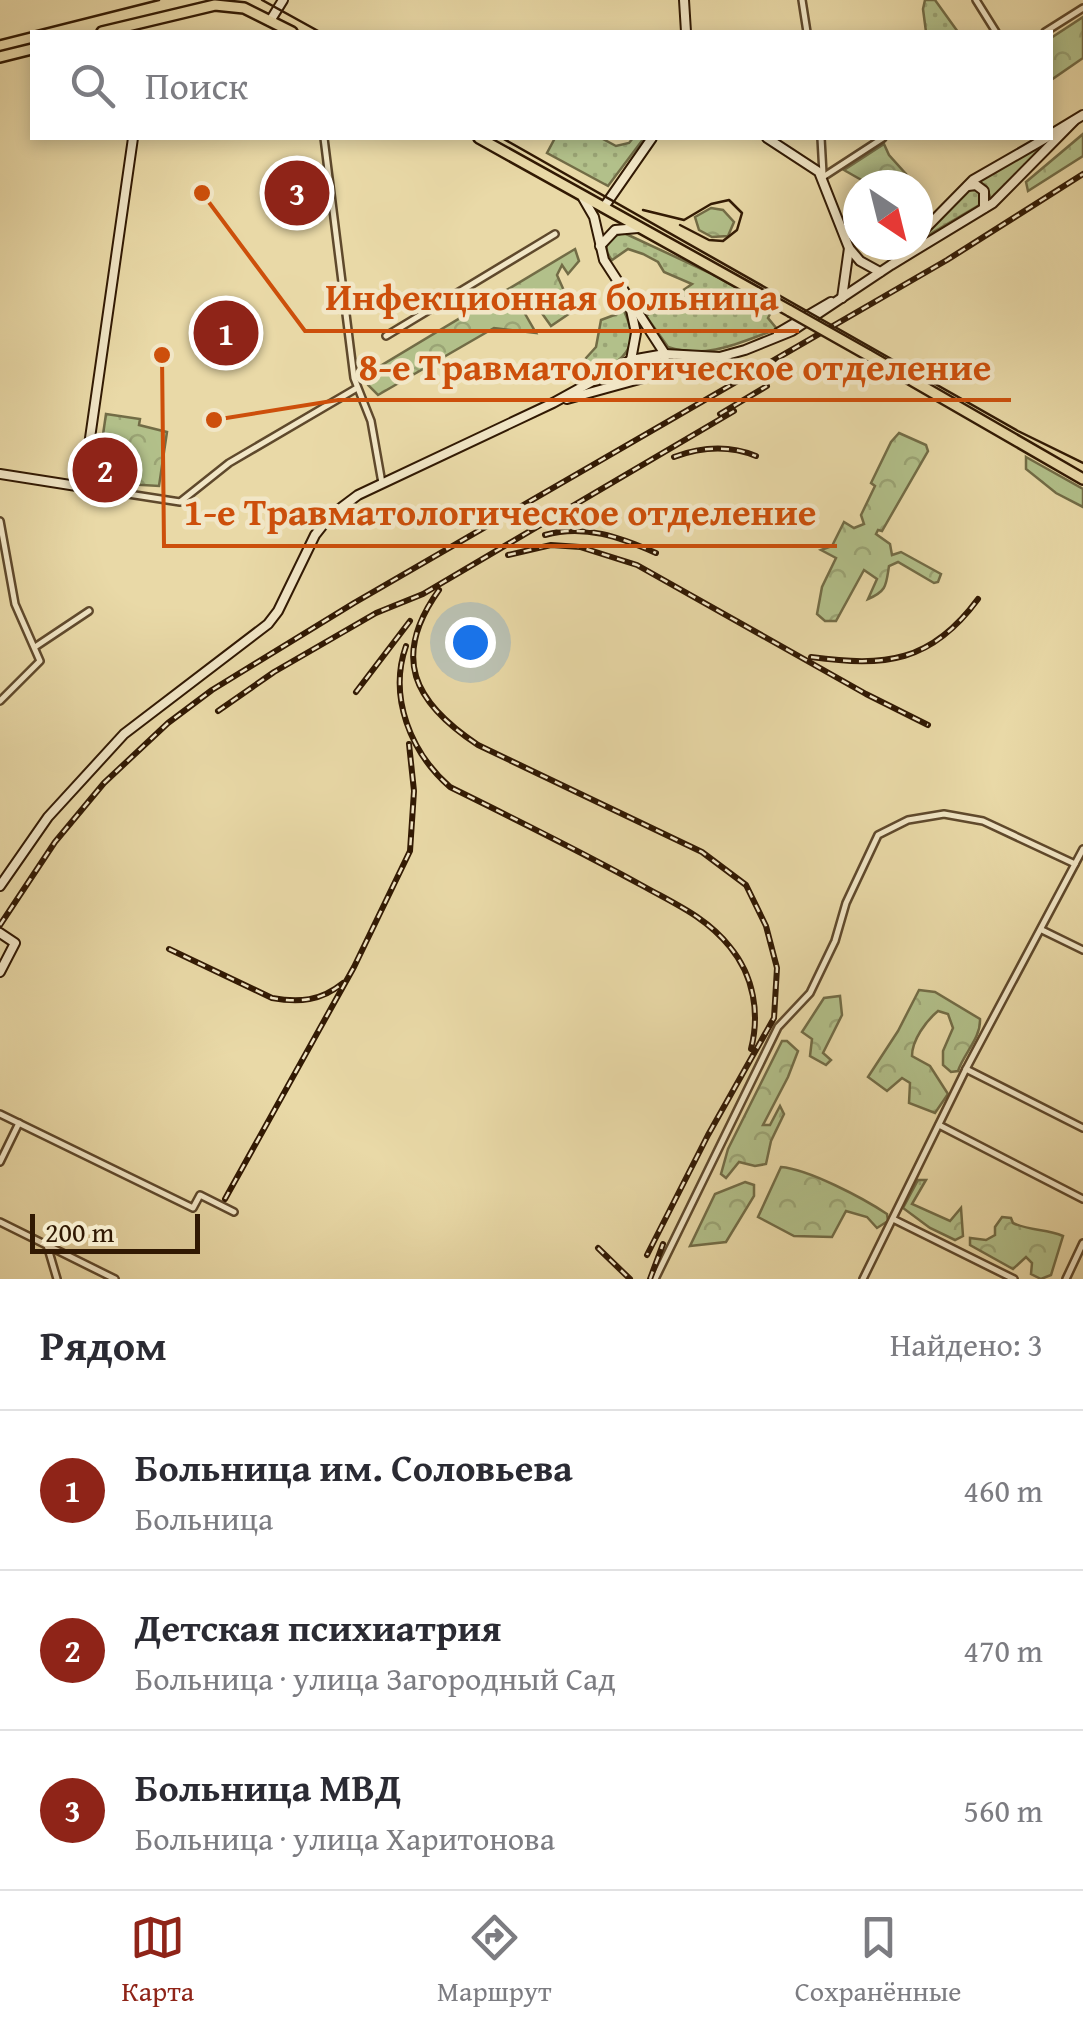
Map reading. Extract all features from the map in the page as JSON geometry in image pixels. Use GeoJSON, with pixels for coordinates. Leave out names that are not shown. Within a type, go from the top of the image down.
{"type":"FeatureCollection","features":[{"type":"Feature","properties":{"kind":"main road"},"geometry":{"type":"LineString","coordinates":[[270,20],[283,0]]}},
{"type":"Feature","properties":{"kind":"main road"},"geometry":{"type":"LineString","coordinates":[[684,0],[686,30]]}},
{"type":"Feature","properties":{"kind":"main road"},"geometry":{"type":"LineString","coordinates":[[143,28],[205,4],[233,4],[288,30]]}},
{"type":"Feature","properties":{"kind":"main road"},"geometry":{"type":"LineString","coordinates":[[0,57],[30,50]]}},
{"type":"Feature","properties":{"kind":"main road"},"geometry":{"type":"LineString","coordinates":[[1053,133],[1083,115]]}},
{"type":"Feature","properties":{"kind":"main road"},"geometry":{"type":"LineString","coordinates":[[553,403],[752,348],[842,298],[891,264],[982,211],[1002,196],[1074,121]]}},
{"type":"Feature","properties":{"kind":"main road"},"geometry":{"type":"LineString","coordinates":[[0,474],[83,487],[133,140]]}},
{"type":"Feature","properties":{"kind":"main road"},"geometry":{"type":"LineString","coordinates":[[483,140],[1083,478]]}},
{"type":"Feature","properties":{"kind":"main road"},"geometry":{"type":"LineString","coordinates":[[604,207],[651,140]]}},
{"type":"Feature","properties":{"kind":"main road"},"geometry":{"type":"LineString","coordinates":[[770,140],[823,177],[843,232]]}},
{"type":"Feature","properties":{"kind":"main road"},"geometry":{"type":"LineString","coordinates":[[933,220],[964,188],[1041,140]]}},
{"type":"Feature","properties":{"kind":"main road"},"geometry":{"type":"LineString","coordinates":[[964,188],[976,185],[984,191],[987,202],[982,211]]}},
{"type":"Feature","properties":{"kind":"main road"},"geometry":{"type":"LineString","coordinates":[[581,194],[594,218],[604,260],[665,354],[664,367],[654,375]]}},
{"type":"Feature","properties":{"kind":"main road"},"geometry":{"type":"LineString","coordinates":[[600,246],[615,230],[645,229]]}},
{"type":"Feature","properties":{"kind":"main road"},"geometry":{"type":"LineString","coordinates":[[842,298],[847,260]]}},
{"type":"Feature","properties":{"kind":"main road"},"geometry":{"type":"LineString","coordinates":[[860,260],[880,272]]}},
{"type":"Feature","properties":{"kind":"main road"},"geometry":{"type":"LineString","coordinates":[[891,264],[895,260]]}},
{"type":"Feature","properties":{"kind":"main road"},"geometry":{"type":"LineString","coordinates":[[626,297],[636,333],[631,360],[638,370],[654,375]]}},
{"type":"Feature","properties":{"kind":"main road"},"geometry":{"type":"LineString","coordinates":[[0,886],[48,817],[102,755],[148,713],[268,624],[320,527],[344,504],[553,403],[631,360],[665,354],[720,357]]}},
{"type":"Feature","properties":{"kind":"main road"},"geometry":{"type":"LineString","coordinates":[[0,936],[14,945],[0,972]]}},
{"type":"Feature","properties":{"kind":"street"},"geometry":{"type":"LineString","coordinates":[[802,0],[806,30]]}},
{"type":"Feature","properties":{"kind":"street"},"geometry":{"type":"LineString","coordinates":[[976,0],[995,30]]}},
{"type":"Feature","properties":{"kind":"street"},"geometry":{"type":"LineString","coordinates":[[1048,30],[1083,8]]}},
{"type":"Feature","properties":{"kind":"street"},"geometry":{"type":"LineString","coordinates":[[324,140],[356,388],[371,421],[382,484]]}},
{"type":"Feature","properties":{"kind":"street"},"geometry":{"type":"LineString","coordinates":[[820,140],[823,177],[880,140]]}},
{"type":"Feature","properties":{"kind":"street"},"geometry":{"type":"LineString","coordinates":[[386,336],[555,234]]}},
{"type":"Feature","properties":{"kind":"street"},"geometry":{"type":"LineString","coordinates":[[83,487],[180,502],[229,463],[356,388]]}},
{"type":"Feature","properties":{"kind":"street"},"geometry":{"type":"LineString","coordinates":[[0,522],[14,604],[40,661],[0,701]]}},
{"type":"Feature","properties":{"kind":"street"},"geometry":{"type":"LineString","coordinates":[[35,646],[89,610]]}},
{"type":"Feature","properties":{"kind":"street"},"geometry":{"type":"LineString","coordinates":[[655,1279],[778,1027],[810,993],[878,834],[908,820],[944,814],[983,821],[1076,864]]}},
{"type":"Feature","properties":{"kind":"street"},"geometry":{"type":"LineString","coordinates":[[863,1279],[966,1070],[1083,849]]}},
{"type":"Feature","properties":{"kind":"street"},"geometry":{"type":"LineString","coordinates":[[1042,930],[1083,950]]}},
{"type":"Feature","properties":{"kind":"street"},"geometry":{"type":"LineString","coordinates":[[966,1070],[1083,1128]]}},
{"type":"Feature","properties":{"kind":"street"},"geometry":{"type":"LineString","coordinates":[[0,1114],[194,1208],[200,1195],[234,1212]]}},
{"type":"Feature","properties":{"kind":"street"},"geometry":{"type":"LineString","coordinates":[[0,1162],[19,1123]]}},
{"type":"Feature","properties":{"kind":"street"},"geometry":{"type":"LineString","coordinates":[[939,1125],[1083,1199]]}},
{"type":"Feature","properties":{"kind":"street"},"geometry":{"type":"LineString","coordinates":[[893,1219],[1014,1279]]}},
{"type":"Feature","properties":{"kind":"street"},"geometry":{"type":"LineString","coordinates":[[0,1222],[114,1279]]}},
{"type":"Feature","properties":{"kind":"street"},"geometry":{"type":"LineString","coordinates":[[1066,1279],[1083,1243]]}},
{"type":"Feature","properties":{"kind":"street"},"geometry":{"type":"LineString","coordinates":[[47,1245],[57,1279]]}},
{"type":"Feature","properties":{"kind":"green space"},"geometry":{"type":"Polygon","coordinates":[[[925,0],[935,0],[957,30],[926,30],[925,0]]]}},
{"type":"Feature","properties":{"kind":"green space"},"geometry":{"type":"Polygon","coordinates":[[[1083,17],[1083,58],[1053,79],[1053,37],[1083,17]]]}},
{"type":"Feature","properties":{"kind":"green space"},"geometry":{"type":"Polygon","coordinates":[[[1083,134],[1083,156],[1028,191],[1026,182],[1083,134]]]}},
{"type":"Feature","properties":{"kind":"green space"},"geometry":{"type":"Polygon","coordinates":[[[554,140],[605,140],[616,146],[642,140],[608,186],[547,153],[554,140]]]}},
{"type":"Feature","properties":{"kind":"green space"},"geometry":{"type":"Polygon","coordinates":[[[1047,142],[991,199],[986,186],[977,180],[1047,142]]]}},
{"type":"Feature","properties":{"kind":"green space"},"geometry":{"type":"Polygon","coordinates":[[[884,144],[902,170],[844,170],[884,144]]]}},
{"type":"Feature","properties":{"kind":"green space"},"geometry":{"type":"Polygon","coordinates":[[[967,189],[982,194],[981,204],[933,232],[933,226],[967,189]]]}},
{"type":"Feature","properties":{"kind":"green space"},"geometry":{"type":"Polygon","coordinates":[[[711,208],[723,210],[734,222],[728,236],[712,237],[699,230],[695,217],[711,208]]]}},
{"type":"Feature","properties":{"kind":"green space"},"geometry":{"type":"Polygon","coordinates":[[[624,233],[773,308],[768,318],[777,329],[710,350],[668,347],[646,316],[692,284],[628,249],[612,260],[608,243],[624,233]]]}},
{"type":"Feature","properties":{"kind":"green space"},"geometry":{"type":"Polygon","coordinates":[[[575,249],[579,261],[568,274],[562,265],[557,275],[573,311],[551,326],[536,305],[524,312],[536,333],[494,328],[378,395],[368,385],[367,374],[575,249]]]}},
{"type":"Feature","properties":{"kind":"green space"},"geometry":{"type":"Polygon","coordinates":[[[619,301],[628,320],[630,345],[610,366],[580,380],[586,358],[596,347],[601,320],[617,314],[612,303],[619,301]]]}},
{"type":"Feature","properties":{"kind":"green space"},"geometry":{"type":"Polygon","coordinates":[[[106,414],[140,419],[139,425],[167,432],[159,486],[126,484],[126,462],[100,455],[106,414]]]}},
{"type":"Feature","properties":{"kind":"green space"},"geometry":{"type":"Polygon","coordinates":[[[899,433],[926,445],[928,451],[882,531],[876,534],[890,544],[892,555],[901,552],[941,574],[938,582],[898,562],[889,566],[882,590],[868,599],[877,579],[864,570],[836,621],[825,621],[817,614],[822,587],[836,558],[821,550],[832,546],[844,522],[854,528],[864,524],[861,515],[875,486],[871,483],[899,433]]]}},
{"type":"Feature","properties":{"kind":"green space"},"geometry":{"type":"Polygon","coordinates":[[[1026,457],[1083,489],[1083,507],[1056,493],[1026,469],[1026,457]]]}},
{"type":"Feature","properties":{"kind":"green space"},"geometry":{"type":"Polygon","coordinates":[[[919,990],[935,992],[980,1019],[978,1033],[958,1071],[951,1072],[943,1065],[943,1051],[953,1028],[948,1014],[938,1011],[917,1037],[912,1056],[930,1066],[948,1094],[935,1113],[909,1103],[910,1083],[902,1078],[887,1091],[868,1077],[919,990]]]}},
{"type":"Feature","properties":{"kind":"green space"},"geometry":{"type":"Polygon","coordinates":[[[840,996],[842,1015],[823,1053],[831,1060],[826,1065],[810,1056],[812,1039],[802,1032],[824,998],[840,996]]]}},
{"type":"Feature","properties":{"kind":"green space"},"geometry":{"type":"Polygon","coordinates":[[[782,1041],[798,1051],[763,1125],[770,1125],[780,1106],[784,1114],[771,1141],[766,1164],[739,1162],[726,1178],[721,1174],[728,1149],[782,1041]]]}},
{"type":"Feature","properties":{"kind":"green space"},"geometry":{"type":"Polygon","coordinates":[[[781,1167],[806,1173],[850,1193],[887,1214],[888,1221],[877,1228],[867,1217],[846,1211],[832,1237],[794,1236],[758,1217],[781,1167]]]}},
{"type":"Feature","properties":{"kind":"green space"},"geometry":{"type":"Polygon","coordinates":[[[918,1180],[926,1180],[912,1204],[950,1221],[961,1208],[963,1236],[955,1240],[903,1208],[918,1180]]]}},
{"type":"Feature","properties":{"kind":"green space"},"geometry":{"type":"Polygon","coordinates":[[[745,1182],[754,1185],[754,1196],[726,1242],[690,1246],[715,1194],[745,1182]]]}},
{"type":"Feature","properties":{"kind":"green space"},"geometry":{"type":"Polygon","coordinates":[[[1002,1217],[1011,1218],[1019,1226],[1063,1236],[1051,1275],[1041,1279],[1031,1274],[1032,1263],[1026,1257],[1013,1269],[970,1245],[970,1238],[986,1240],[995,1235],[1002,1217]]]}},
{"type":"Feature","properties":{"kind":"tram line"},"geometry":{"type":"LineString","coordinates":[[40,30],[159,0]]}},
{"type":"Feature","properties":{"kind":"tram line"},"geometry":{"type":"LineString","coordinates":[[262,0],[316,30]]}},
{"type":"Feature","properties":{"kind":"tram line"},"geometry":{"type":"LineString","coordinates":[[0,40],[30,32]]}},
{"type":"Feature","properties":{"kind":"tram line"},"geometry":{"type":"LineString","coordinates":[[506,140],[1018,431],[1083,463]]}},
{"type":"Feature","properties":{"kind":"tram line"},"geometry":{"type":"LineString","coordinates":[[643,210],[684,220],[711,204],[729,200],[742,213],[737,230],[723,241],[709,240],[680,225]]}},
{"type":"Feature","properties":{"kind":"railway"},"geometry":{"type":"LineString","coordinates":[[0,925],[55,842],[104,783],[168,723],[212,690],[354,603],[947,260],[1083,174]]}},
{"type":"Feature","properties":{"kind":"railway"},"geometry":{"type":"LineString","coordinates":[[720,414],[767,386]]}},
{"type":"Feature","properties":{"kind":"railway"},"geometry":{"type":"LineString","coordinates":[[218,711],[274,672],[376,613],[423,594],[734,411]]}},
{"type":"Feature","properties":{"kind":"railway"},"geometry":{"type":"LineString","coordinates":[[674,457],[715,449],[756,456]]}},
{"type":"Feature","properties":{"kind":"railway"},"geometry":{"type":"LineString","coordinates":[[545,535],[574,531],[602,534],[656,553]]}},
{"type":"Feature","properties":{"kind":"railway"},"geometry":{"type":"LineString","coordinates":[[508,555],[551,545],[580,547],[637,565],[928,725]]}},
{"type":"Feature","properties":{"kind":"railway"},"geometry":{"type":"LineString","coordinates":[[439,590],[424,614],[413,657],[424,695],[438,712],[478,745],[702,852],[746,885],[766,926],[777,968],[774,1018],[647,1255]]}},
{"type":"Feature","properties":{"kind":"railway"},"geometry":{"type":"LineString","coordinates":[[811,657],[862,661],[905,656],[942,636],[978,599]]}},
{"type":"Feature","properties":{"kind":"railway"},"geometry":{"type":"LineString","coordinates":[[356,692],[410,621]]}},
{"type":"Feature","properties":{"kind":"railway"},"geometry":{"type":"LineString","coordinates":[[406,646],[401,665],[402,704],[414,741],[436,773],[450,787],[619,873],[711,927],[738,958],[750,983],[755,1009],[751,1049]]}},
{"type":"Feature","properties":{"kind":"railway"},"geometry":{"type":"LineString","coordinates":[[225,1199],[354,967],[410,851],[414,791],[409,744]]}},
{"type":"Feature","properties":{"kind":"railway"},"geometry":{"type":"LineString","coordinates":[[169,949],[272,998],[309,999],[343,983]]}},
{"type":"Feature","properties":{"kind":"railway"},"geometry":{"type":"LineString","coordinates":[[650,1279],[663,1244]]}},
{"type":"Feature","properties":{"kind":"railway"},"geometry":{"type":"LineString","coordinates":[[598,1248],[630,1279]]}},
{"type":"Feature","properties":{"kind":"place","name":"Инфекционная больница"},"geometry":{"type":"Point","coordinates":[202,193]}},
{"type":"Feature","properties":{"kind":"place","name":"Больница МВД"},"geometry":{"type":"Point","coordinates":[297,193]}},
{"type":"Feature","properties":{"kind":"place","name":"Больница им. Соловьева"},"geometry":{"type":"Point","coordinates":[226,333]}},
{"type":"Feature","properties":{"kind":"place","name":"1-е Травматологическое отделение"},"geometry":{"type":"Point","coordinates":[162,355]}},
{"type":"Feature","properties":{"kind":"place","name":"8-е Травматологическое отделение"},"geometry":{"type":"Point","coordinates":[214,420]}},
{"type":"Feature","properties":{"kind":"place","name":"Детская психиатрия"},"geometry":{"type":"Point","coordinates":[105,470]}}]}
